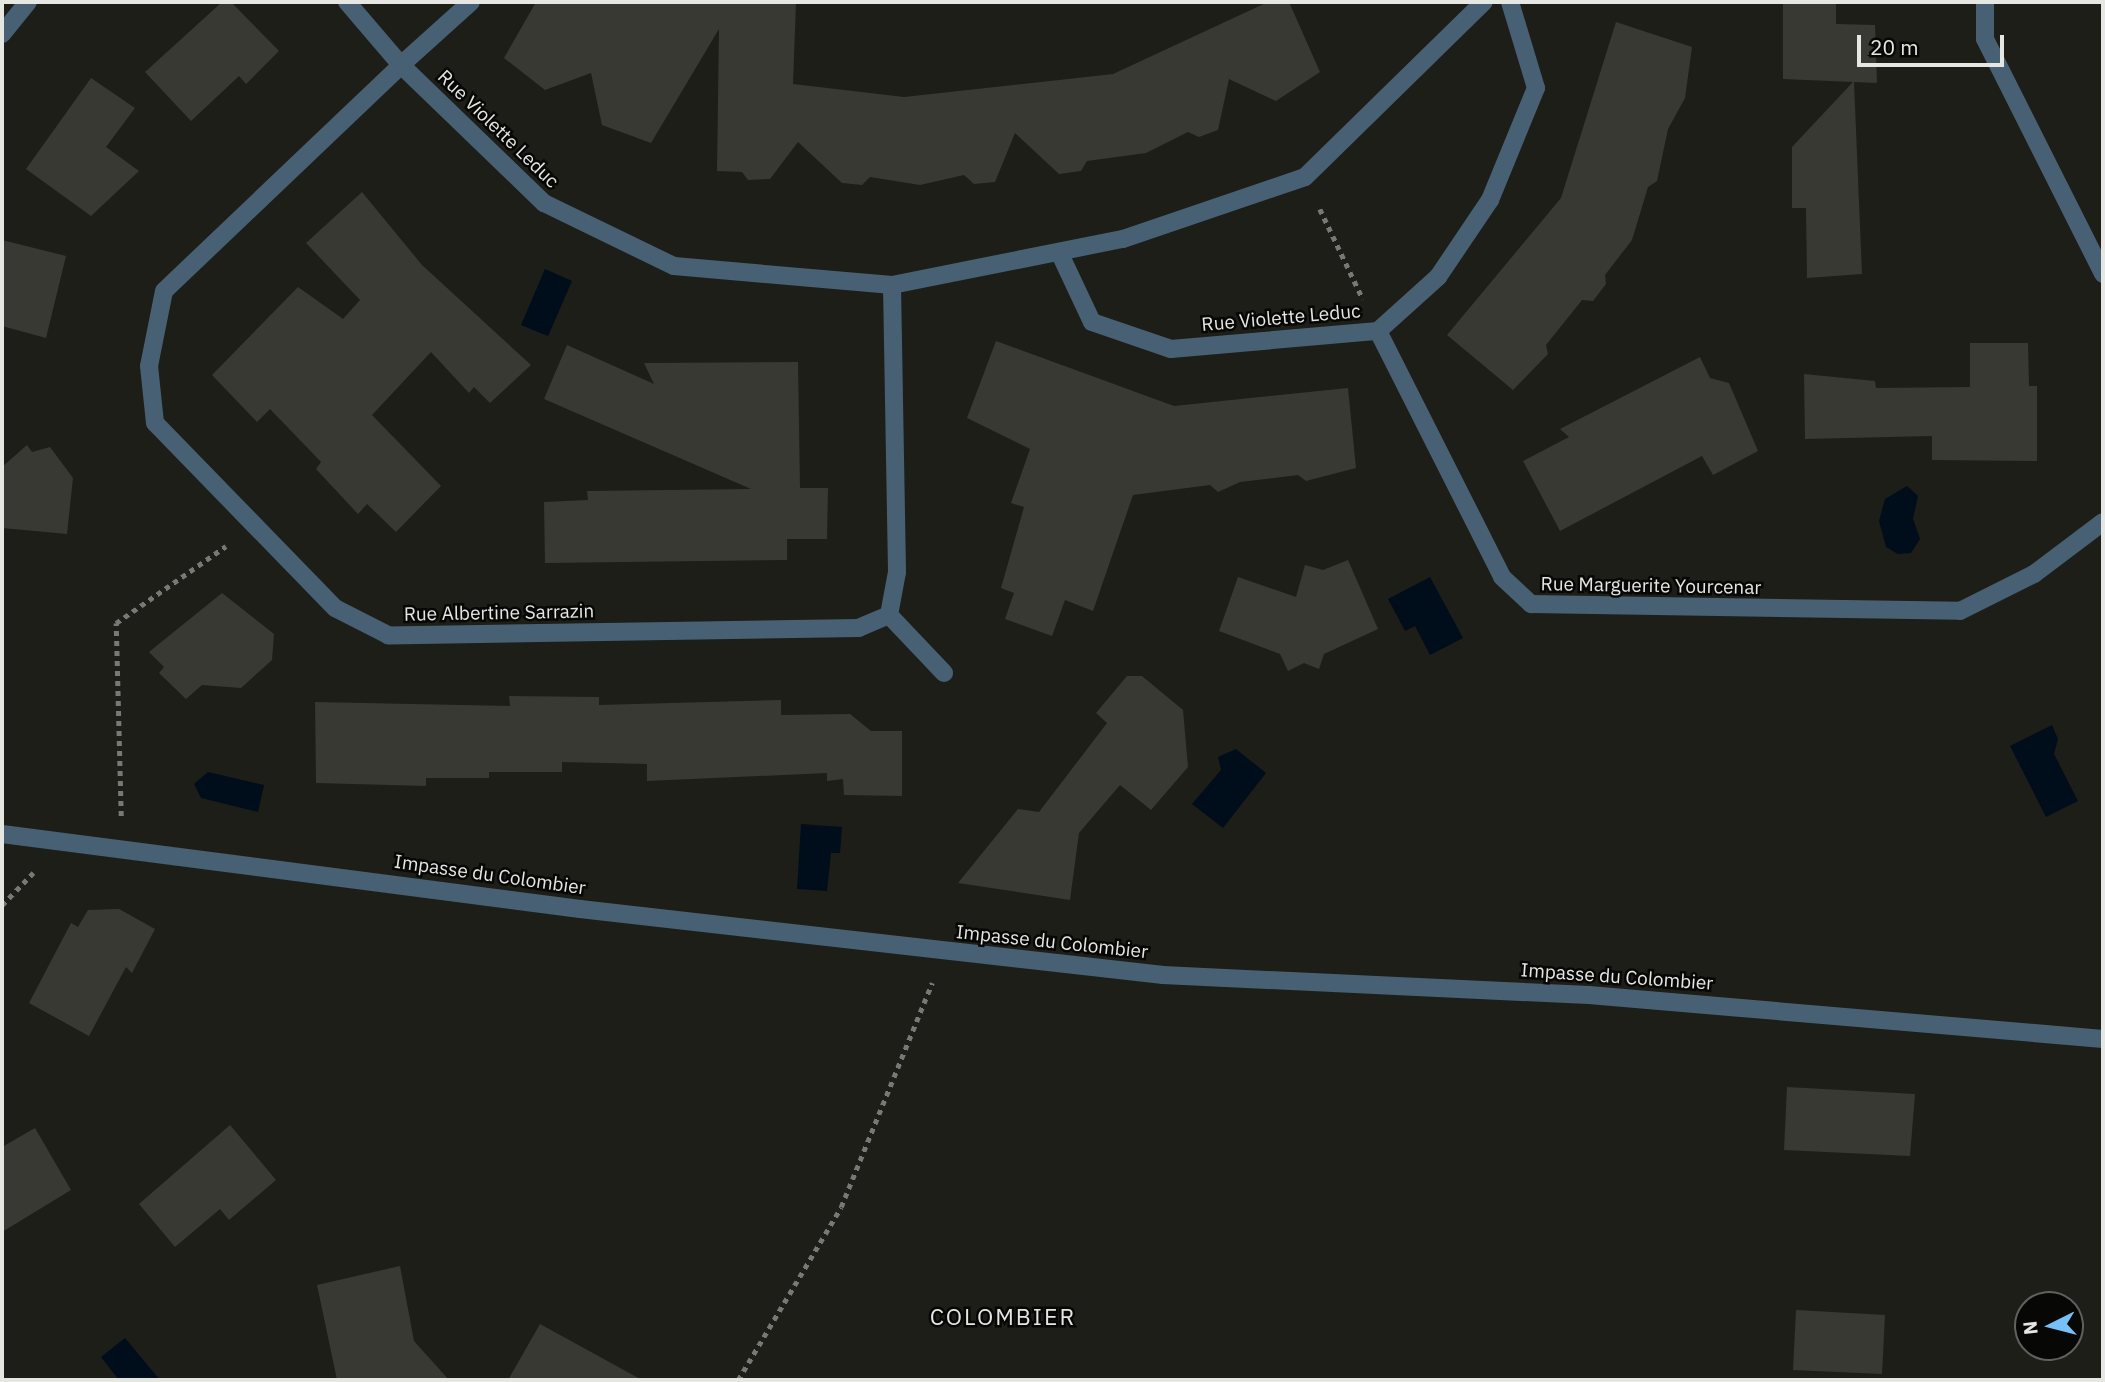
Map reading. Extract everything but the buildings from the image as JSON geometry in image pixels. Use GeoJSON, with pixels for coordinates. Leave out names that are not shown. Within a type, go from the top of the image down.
{"type":"FeatureCollection","features":[{"type":"Feature","properties":{"kind":"street"},"geometry":{"type":"LineString","coordinates":[[2,34],[28,2]]}},
{"type":"Feature","properties":{"kind":"street","name":"Rue Violette Leduc"},"geometry":{"type":"LineString","coordinates":[[347,2],[401,65],[544,203],[674,266],[892,285],[1060,254],[1305,177],[1484,2]]}},
{"type":"Feature","properties":{"kind":"street","name":"Rue Albertine Sarrazin"},"geometry":{"type":"LineString","coordinates":[[471,2],[401,65],[164,291],[149,366],[155,423],[335,608],[388,635],[859,628],[889,615]]}},
{"type":"Feature","properties":{"kind":"street","name":"Rue Violette Leduc"},"geometry":{"type":"LineString","coordinates":[[1060,254],[1092,322],[1171,349],[1378,331],[1438,277],[1490,200],[1536,88],[1510,2]]}},
{"type":"Feature","properties":{"kind":"street"},"geometry":{"type":"LineString","coordinates":[[1985,2],[1985,38],[2103,274]]}},
{"type":"Feature","properties":{"kind":"street"},"geometry":{"type":"LineString","coordinates":[[892,285],[897,572],[889,615],[944,673]]}},
{"type":"Feature","properties":{"kind":"street","name":"Rue Marguerite Yourcenar"},"geometry":{"type":"LineString","coordinates":[[1378,331],[1502,577],[1531,604],[1960,611],[2034,574],[2103,522]]}},
{"type":"Feature","properties":{"kind":"street","name":"Impasse du Colombier"},"geometry":{"type":"LineString","coordinates":[[2,834],[122,845],[944,952],[1163,975],[1589,995],[2103,1039]]}},
{"type":"Feature","properties":{"kind":"path"},"geometry":{"type":"LineString","coordinates":[[1305,177],[1378,331]]}},
{"type":"Feature","properties":{"kind":"path"},"geometry":{"type":"LineString","coordinates":[[122,845],[116,623],[256,524]]}},
{"type":"Feature","properties":{"kind":"path"},"geometry":{"type":"LineString","coordinates":[[738,1380],[841,1207],[944,952]]}},
{"type":"Feature","properties":{"kind":"water"},"geometry":{"type":"Polygon","coordinates":[[[545,269],[572,281],[548,336],[521,325],[545,269]]]}},
{"type":"Feature","properties":{"kind":"water"},"geometry":{"type":"Polygon","coordinates":[[[1907,486],[1918,496],[1913,519],[1920,539],[1911,553],[1898,554],[1886,547],[1879,521],[1885,499],[1907,486]]]}},
{"type":"Feature","properties":{"kind":"water"},"geometry":{"type":"Polygon","coordinates":[[[1430,577],[1463,638],[1430,655],[1415,626],[1405,631],[1388,599],[1430,577]]]}},
{"type":"Feature","properties":{"kind":"water"},"geometry":{"type":"Polygon","coordinates":[[[2052,725],[2058,739],[2054,754],[2078,801],[2046,817],[2010,746],[2052,725]]]}},
{"type":"Feature","properties":{"kind":"water"},"geometry":{"type":"Polygon","coordinates":[[[1236,749],[1266,773],[1223,828],[1192,804],[1221,770],[1218,757],[1236,749]]]}},
{"type":"Feature","properties":{"kind":"water"},"geometry":{"type":"Polygon","coordinates":[[[208,772],[264,785],[258,812],[201,798],[194,784],[208,772]]]}},
{"type":"Feature","properties":{"kind":"water"},"geometry":{"type":"Polygon","coordinates":[[[801,824],[842,827],[840,853],[831,853],[827,891],[797,889],[801,824]]]}},
{"type":"Feature","properties":{"kind":"water"},"geometry":{"type":"Polygon","coordinates":[[[125,1338],[160,1380],[119,1380],[101,1357],[125,1338]]]}},
{"type":"Feature","properties":{"kind":"district","name":"COLOMBIER"},"geometry":{"type":"Point","coordinates":[1003,1316]}}]}
